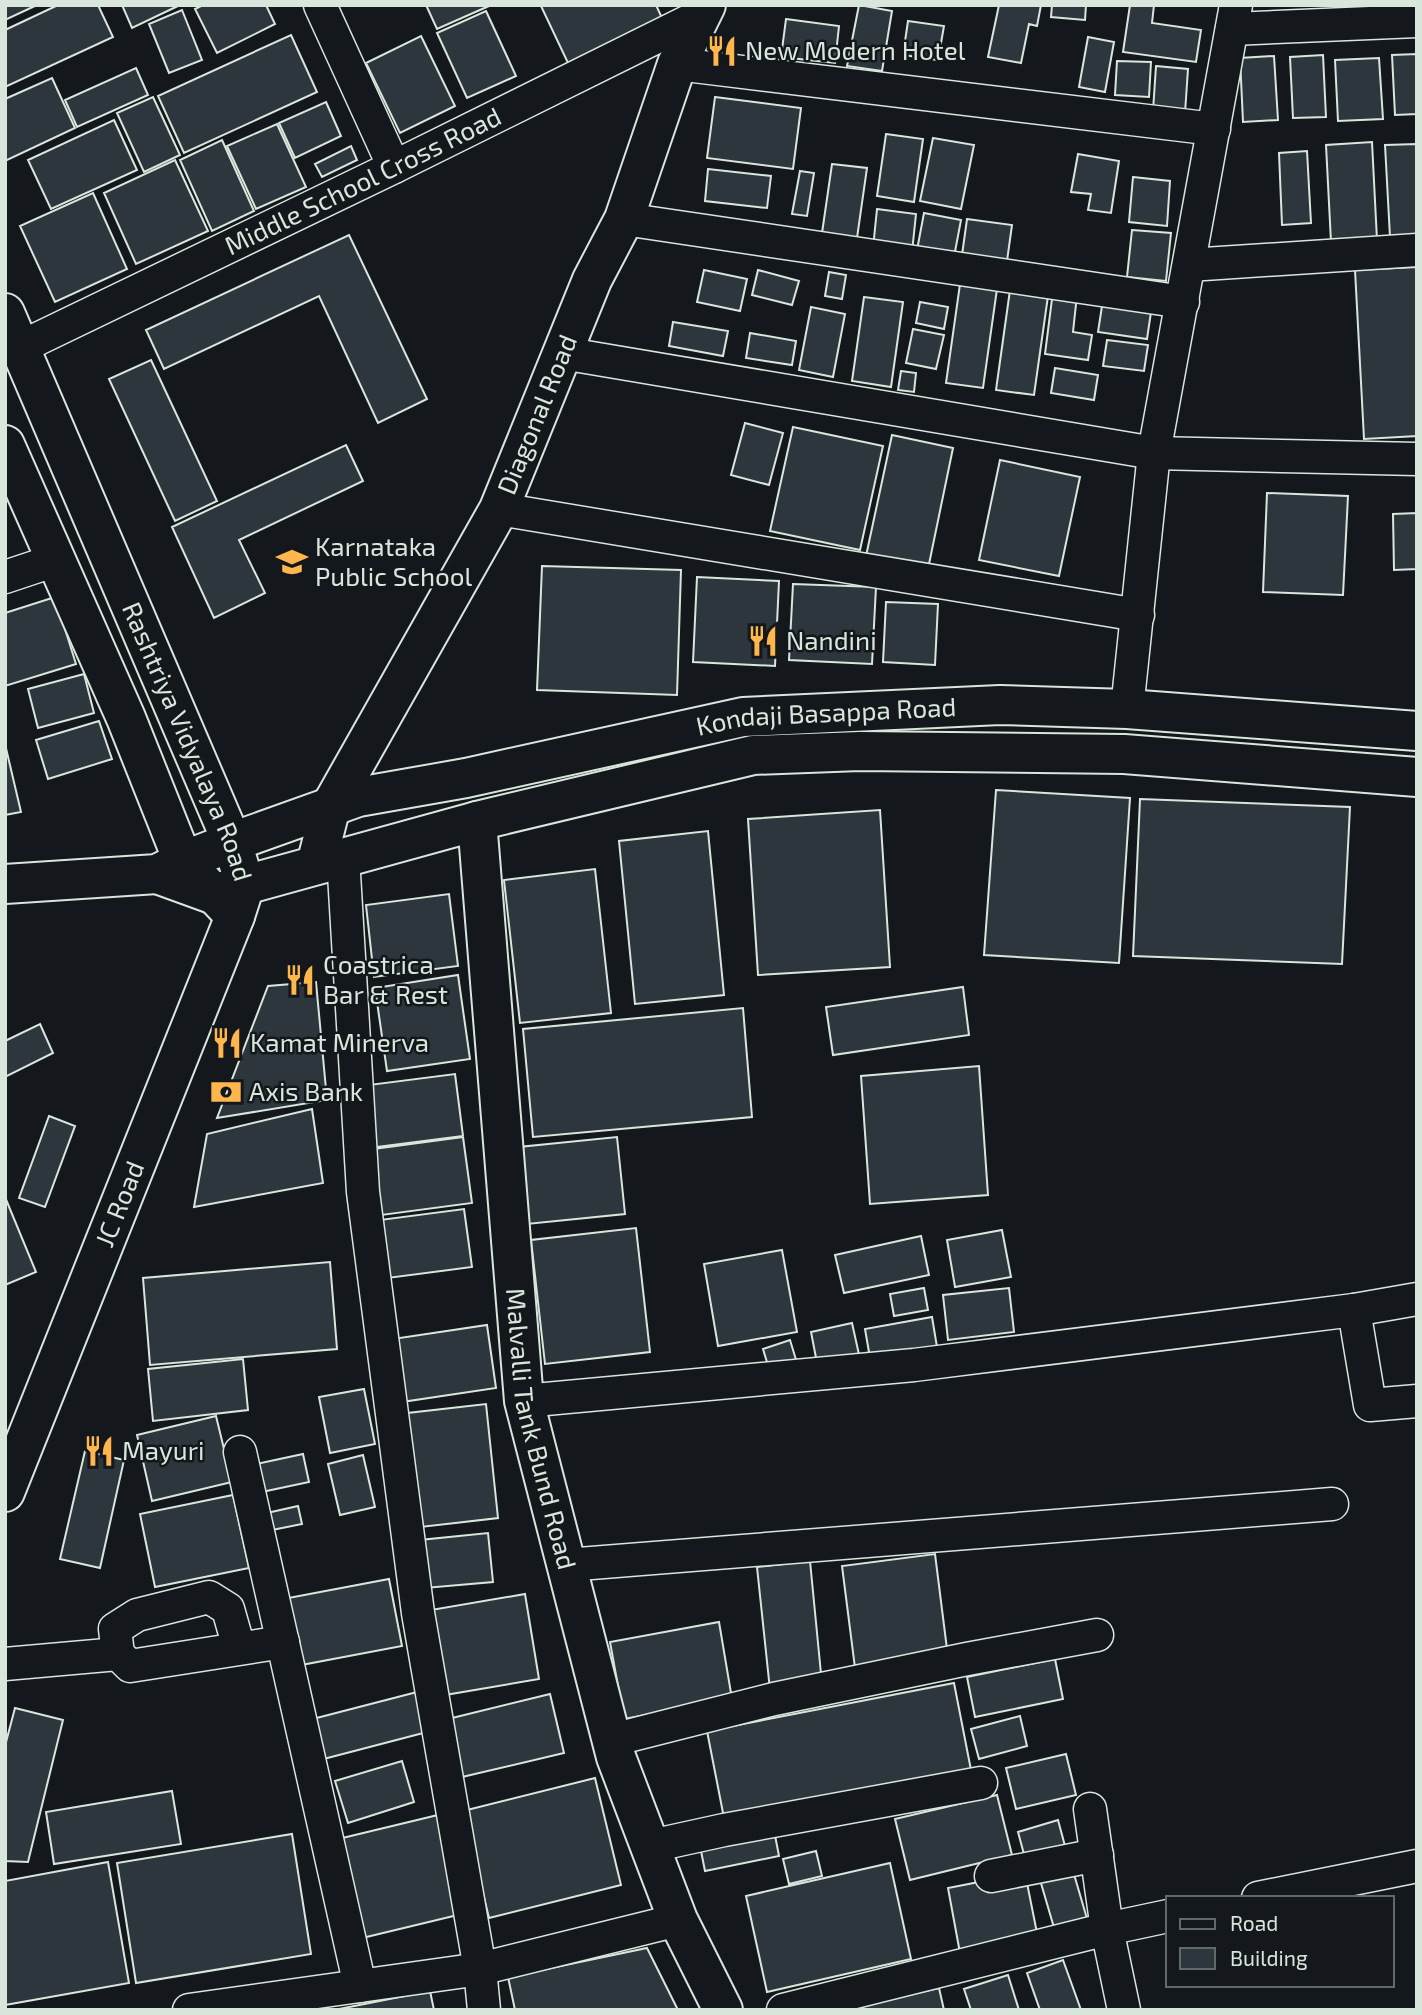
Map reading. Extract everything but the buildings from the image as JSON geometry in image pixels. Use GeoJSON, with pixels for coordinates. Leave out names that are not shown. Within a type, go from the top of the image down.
{"type":"FeatureCollection","features":[{"type":"Feature","properties":{"kind":"main road","name":"Diagonal Road"},"geometry":{"type":"LineString","coordinates":[[330,861],[331,806],[499,509],[592,280],[624,219],[677,64],[702,8]]}},
{"type":"Feature","properties":{"kind":"main road","name":"Rashtriya Vidyalaya Road"},"geometry":{"type":"LineString","coordinates":[[13,330],[239,839],[231,898]]}},
{"type":"Feature","properties":{"kind":"main road","name":"Rashtriya Vidyalaya Road"},"geometry":{"type":"LineString","coordinates":[[5,445],[126,718],[170,868]]}},
{"type":"Feature","properties":{"kind":"main road","name":"Kondaji Basappa Road"},"geometry":{"type":"LineString","coordinates":[[170,868],[239,839],[358,797],[466,778],[743,717],[1000,705],[1127,709],[1417,731]]}},
{"type":"Feature","properties":{"kind":"main road","name":"Kondaji Basappa Road"},"geometry":{"type":"LineString","coordinates":[[231,898],[330,861],[477,821],[753,755],[860,751],[1124,754],[1417,777]]}},
{"type":"Feature","properties":{"kind":"main road","name":"Malvalli Tank Bund Road"},"geometry":{"type":"LineString","coordinates":[[477,821],[524,1401],[616,1757],[678,1920],[723,2010]]}},
{"type":"Feature","properties":{"kind":"main road"},"geometry":{"type":"LineString","coordinates":[[5,884],[170,868],[231,898]]}},
{"type":"Feature","properties":{"kind":"main road","name":"JC Road"},"geometry":{"type":"LineString","coordinates":[[5,1492],[231,898]]}},
{"type":"Feature","properties":{"kind":"street"},"geometry":{"type":"LineString","coordinates":[[320,5],[394,167]]}},
{"type":"Feature","properties":{"kind":"street","name":"Middle School Cross Road"},"geometry":{"type":"LineString","coordinates":[[13,330],[394,167],[702,8]]}},
{"type":"Feature","properties":{"kind":"street"},"geometry":{"type":"LineString","coordinates":[[1127,709],[1154,453],[1234,11],[1417,21]]}},
{"type":"Feature","properties":{"kind":"street"},"geometry":{"type":"LineString","coordinates":[[677,64],[1214,129]]}},
{"type":"Feature","properties":{"kind":"street"},"geometry":{"type":"LineString","coordinates":[[624,219],[1183,302]]}},
{"type":"Feature","properties":{"kind":"street"},"geometry":{"type":"LineString","coordinates":[[1189,265],[1417,250]]}},
{"type":"Feature","properties":{"kind":"street"},"geometry":{"type":"LineString","coordinates":[[562,353],[1154,453],[1417,459]]}},
{"type":"Feature","properties":{"kind":"street"},"geometry":{"type":"LineString","coordinates":[[499,509],[1138,615]]}},
{"type":"Feature","properties":{"kind":"street"},"geometry":{"type":"LineString","coordinates":[[5,577],[56,560]]}},
{"type":"Feature","properties":{"kind":"street"},"geometry":{"type":"LineString","coordinates":[[330,861],[363,1192],[418,1613],[480,1969],[484,2010]]}},
{"type":"Feature","properties":{"kind":"street"},"geometry":{"type":"LineString","coordinates":[[524,1401],[914,1365],[1354,1310],[1417,1299]]}},
{"type":"Feature","properties":{"kind":"street"},"geometry":{"type":"LineString","coordinates":[[1354,1310],[1370,1405],[1417,1401]]}},
{"type":"Feature","properties":{"kind":"street"},"geometry":{"type":"LineString","coordinates":[[240,1452],[360,1986]]}},
{"type":"Feature","properties":{"kind":"street"},"geometry":{"type":"LineString","coordinates":[[566,1565],[1332,1504]]}},
{"type":"Feature","properties":{"kind":"street"},"geometry":{"type":"LineString","coordinates":[[239,1648],[228,1609],[209,1597],[137,1615],[115,1629],[118,1654],[130,1665],[283,1642]]}},
{"type":"Feature","properties":{"kind":"street"},"geometry":{"type":"LineString","coordinates":[[612,1740],[774,1699],[1097,1635]]}},
{"type":"Feature","properties":{"kind":"street"},"geometry":{"type":"LineString","coordinates":[[5,1664],[118,1654]]}},
{"type":"Feature","properties":{"kind":"street"},"geometry":{"type":"LineString","coordinates":[[651,1846],[981,1783]]}},
{"type":"Feature","properties":{"kind":"street"},"geometry":{"type":"LineString","coordinates":[[1090,1809],[1107,1929],[1124,2010]]}},
{"type":"Feature","properties":{"kind":"street"},"geometry":{"type":"LineString","coordinates":[[990,1876],[1097,1855]]}},
{"type":"Feature","properties":{"kind":"street"},"geometry":{"type":"LineString","coordinates":[[1268,1896],[1417,1866]]}},
{"type":"Feature","properties":{"kind":"street"},"geometry":{"type":"LineString","coordinates":[[783,2010],[1166,1916]]}},
{"type":"Feature","properties":{"kind":"street"},"geometry":{"type":"LineString","coordinates":[[189,2010],[284,2003],[360,1986],[480,1969],[678,1920]]}},
{"type":"Feature","properties":{"kind":"place","name":"New Modern Hotel"},"geometry":{"type":"Point","coordinates":[722,51]}},
{"type":"Feature","properties":{"kind":"place","name":"Karnataka Public School"},"geometry":{"type":"Point","coordinates":[292,562]}},
{"type":"Feature","properties":{"kind":"place","name":"Nandini"},"geometry":{"type":"Point","coordinates":[763,641]}},
{"type":"Feature","properties":{"kind":"place","name":"Coastrica Bar & Rest"},"geometry":{"type":"Point","coordinates":[300,980]}},
{"type":"Feature","properties":{"kind":"place","name":"Kamat Minerva"},"geometry":{"type":"Point","coordinates":[227,1043]}},
{"type":"Feature","properties":{"kind":"place","name":"Axis Bank"},"geometry":{"type":"Point","coordinates":[226,1092]}},
{"type":"Feature","properties":{"kind":"place","name":"Mayuri"},"geometry":{"type":"Point","coordinates":[99,1451]}}]}
